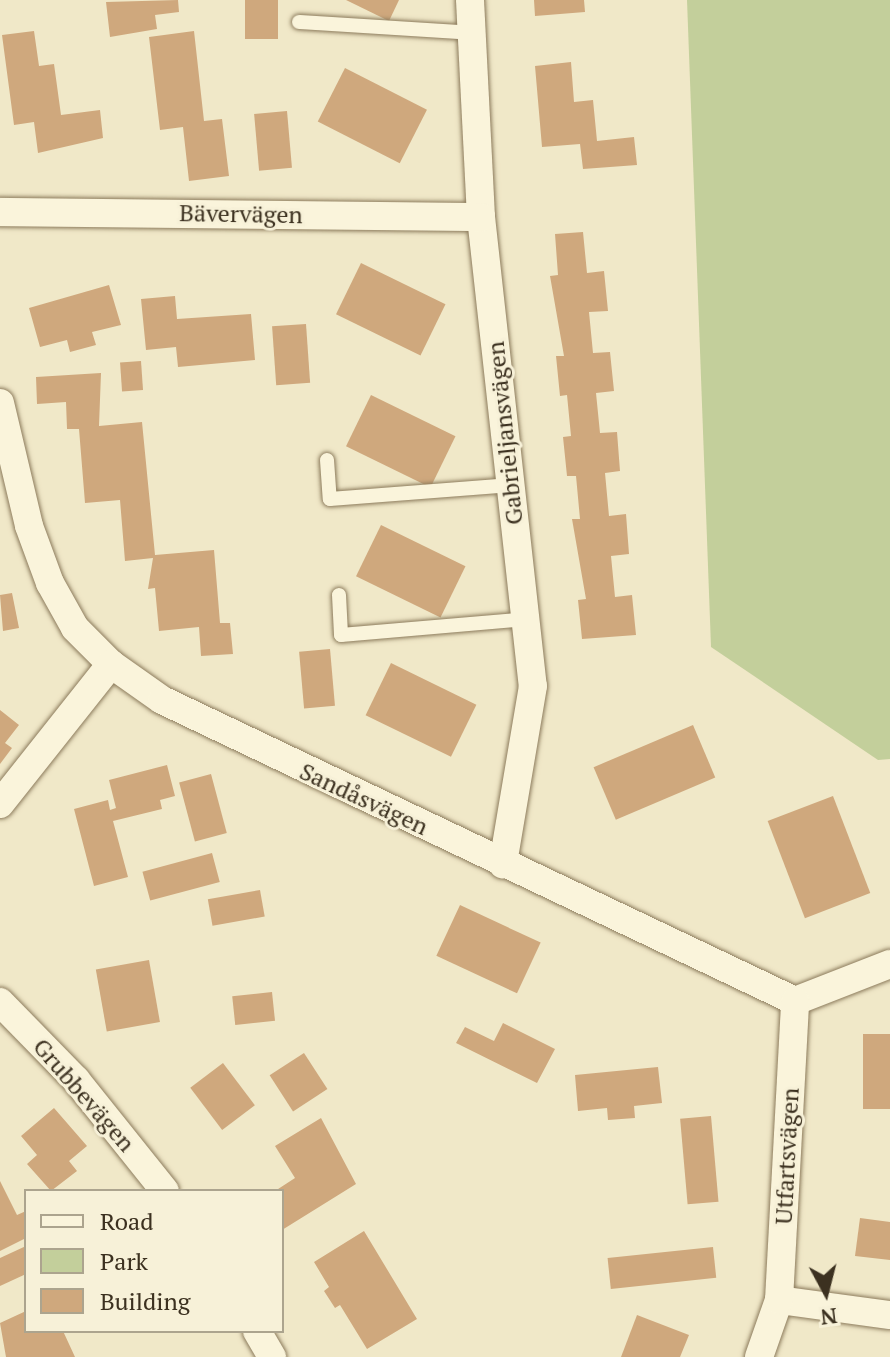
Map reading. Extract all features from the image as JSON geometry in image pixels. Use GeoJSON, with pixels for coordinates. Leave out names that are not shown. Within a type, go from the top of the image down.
{"type":"FeatureCollection","features":[{"type":"Feature","properties":{"kind":"street","name":"Gabrieljansvägen"},"geometry":{"type":"LineString","coordinates":[[470,0],[481,217],[533,686],[503,864]]}},
{"type":"Feature","properties":{"kind":"street","name":"Bävervägen"},"geometry":{"type":"LineString","coordinates":[[0,212],[481,217]]}},
{"type":"Feature","properties":{"kind":"street","name":"Sandåsvägen"},"geometry":{"type":"LineString","coordinates":[[0,403],[29,526],[50,583],[75,628],[111,664],[208,726],[795,1001]]}},
{"type":"Feature","properties":{"kind":"street"},"geometry":{"type":"LineString","coordinates":[[0,804],[111,664]]}},
{"type":"Feature","properties":{"kind":"street"},"geometry":{"type":"LineString","coordinates":[[795,1001],[890,964]]}},
{"type":"Feature","properties":{"kind":"street","name":"Utfartsvägen"},"geometry":{"type":"LineString","coordinates":[[759,1357],[779,1300],[795,1001]]}},
{"type":"Feature","properties":{"kind":"street","name":"Grubbevägen"},"geometry":{"type":"LineString","coordinates":[[0,1002],[76,1080],[163,1189]]}},
{"type":"Feature","properties":{"kind":"street"},"geometry":{"type":"LineString","coordinates":[[779,1300],[890,1315]]}},
{"type":"Feature","properties":{"kind":"street"},"geometry":{"type":"LineString","coordinates":[[258,1333],[272,1357]]}},
{"type":"Feature","properties":{"kind":"lane"},"geometry":{"type":"LineString","coordinates":[[299,22],[472,33]]}},
{"type":"Feature","properties":{"kind":"lane"},"geometry":{"type":"LineString","coordinates":[[327,460],[330,499],[511,485]]}},
{"type":"Feature","properties":{"kind":"lane"},"geometry":{"type":"LineString","coordinates":[[339,595],[341,635],[526,619]]}},
{"type":"Feature","properties":{"kind":"green space"},"geometry":{"type":"Polygon","coordinates":[[[687,0],[890,0],[890,759],[878,760],[711,647],[687,0]]]}},
{"type":"Feature","properties":{"kind":"building"},"geometry":{"type":"Polygon","coordinates":[[[178,0],[179,12],[155,15],[157,29],[110,37],[106,2],[178,0]]]}},
{"type":"Feature","properties":{"kind":"building"},"geometry":{"type":"Polygon","coordinates":[[[245,0],[278,0],[278,39],[245,39],[245,0]]]}},
{"type":"Feature","properties":{"kind":"building"},"geometry":{"type":"Polygon","coordinates":[[[346,0],[399,0],[389,21],[346,0]]]}},
{"type":"Feature","properties":{"kind":"building"},"geometry":{"type":"Polygon","coordinates":[[[534,0],[584,0],[585,12],[535,16],[534,0]]]}},
{"type":"Feature","properties":{"kind":"building"},"geometry":{"type":"Polygon","coordinates":[[[34,31],[39,66],[54,64],[61,115],[100,110],[103,138],[38,153],[34,122],[14,125],[2,35],[34,31]]]}},
{"type":"Feature","properties":{"kind":"building"},"geometry":{"type":"Polygon","coordinates":[[[194,31],[204,121],[222,119],[229,176],[189,181],[183,127],[160,130],[149,37],[194,31]]]}},
{"type":"Feature","properties":{"kind":"building"},"geometry":{"type":"Polygon","coordinates":[[[571,62],[574,102],[593,100],[597,141],[634,137],[637,165],[583,169],[580,144],[542,147],[535,66],[571,62]]]}},
{"type":"Feature","properties":{"kind":"building"},"geometry":{"type":"Polygon","coordinates":[[[345,68],[427,110],[400,163],[318,121],[345,68]]]}},
{"type":"Feature","properties":{"kind":"building"},"geometry":{"type":"Polygon","coordinates":[[[287,111],[292,168],[259,171],[254,114],[287,111]]]}},
{"type":"Feature","properties":{"kind":"building"},"geometry":{"type":"Polygon","coordinates":[[[583,232],[587,273],[604,271],[608,311],[589,312],[593,353],[610,352],[614,391],[596,393],[600,433],[617,432],[620,471],[605,473],[609,516],[626,514],[629,554],[611,556],[615,597],[632,595],[636,635],[582,639],[578,600],[586,599],[572,519],[580,519],[576,476],[567,476],[563,437],[571,436],[567,395],[560,396],[556,356],[564,356],[550,276],[558,275],[555,234],[583,232]]]}},
{"type":"Feature","properties":{"kind":"building"},"geometry":{"type":"Polygon","coordinates":[[[361,263],[445,304],[420,355],[336,314],[361,263]]]}},
{"type":"Feature","properties":{"kind":"building"},"geometry":{"type":"Polygon","coordinates":[[[109,285],[121,325],[92,332],[96,345],[70,352],[67,340],[40,347],[29,308],[109,285]]]}},
{"type":"Feature","properties":{"kind":"building"},"geometry":{"type":"Polygon","coordinates":[[[175,296],[177,319],[251,314],[255,360],[178,367],[176,347],[146,350],[141,299],[175,296]]]}},
{"type":"Feature","properties":{"kind":"building"},"geometry":{"type":"Polygon","coordinates":[[[306,324],[310,383],[276,385],[272,326],[306,324]]]}},
{"type":"Feature","properties":{"kind":"building"},"geometry":{"type":"Polygon","coordinates":[[[141,361],[143,390],[122,391],[120,362],[141,361]]]}},
{"type":"Feature","properties":{"kind":"building"},"geometry":{"type":"Polygon","coordinates":[[[101,373],[99,426],[142,422],[155,555],[214,550],[220,623],[230,623],[233,654],[201,656],[199,627],[159,631],[155,588],[148,589],[153,558],[125,561],[120,500],[85,503],[79,429],[67,429],[66,402],[37,404],[36,377],[101,373]]]}},
{"type":"Feature","properties":{"kind":"building"},"geometry":{"type":"Polygon","coordinates":[[[371,395],[455,436],[430,487],[346,446],[371,395]]]}},
{"type":"Feature","properties":{"kind":"building"},"geometry":{"type":"Polygon","coordinates":[[[381,525],[465,566],[440,617],[356,576],[381,525]]]}},
{"type":"Feature","properties":{"kind":"building"},"geometry":{"type":"Polygon","coordinates":[[[12,593],[19,628],[3,631],[0,595],[12,593]]]}},
{"type":"Feature","properties":{"kind":"building"},"geometry":{"type":"Polygon","coordinates":[[[330,649],[335,706],[304,708],[299,652],[330,649]]]}},
{"type":"Feature","properties":{"kind":"building"},"geometry":{"type":"Polygon","coordinates":[[[391,663],[476,705],[451,757],[366,715],[391,663]]]}},
{"type":"Feature","properties":{"kind":"building"},"geometry":{"type":"Polygon","coordinates":[[[0,710],[19,725],[5,743],[12,748],[0,764],[0,710]]]}},
{"type":"Feature","properties":{"kind":"building"},"geometry":{"type":"Polygon","coordinates":[[[693,725],[715,777],[616,820],[594,767],[693,725]]]}},
{"type":"Feature","properties":{"kind":"building"},"geometry":{"type":"Polygon","coordinates":[[[167,765],[175,796],[160,800],[162,809],[113,821],[128,877],[94,886],[74,809],[108,800],[110,810],[116,808],[109,780],[167,765]]]}},
{"type":"Feature","properties":{"kind":"building"},"geometry":{"type":"Polygon","coordinates":[[[211,774],[227,833],[195,841],[179,783],[211,774]]]}},
{"type":"Feature","properties":{"kind":"building"},"geometry":{"type":"Polygon","coordinates":[[[833,796],[870,893],[805,918],[768,821],[833,796]]]}},
{"type":"Feature","properties":{"kind":"building"},"geometry":{"type":"Polygon","coordinates":[[[212,853],[220,882],[150,901],[142,872],[212,853]]]}},
{"type":"Feature","properties":{"kind":"building"},"geometry":{"type":"Polygon","coordinates":[[[260,890],[265,917],[212,926],[208,899],[260,890]]]}},
{"type":"Feature","properties":{"kind":"building"},"geometry":{"type":"Polygon","coordinates":[[[460,905],[541,943],[517,993],[436,956],[460,905]]]}},
{"type":"Feature","properties":{"kind":"building"},"geometry":{"type":"Polygon","coordinates":[[[149,960],[160,1022],[107,1031],[96,969],[149,960]]]}},
{"type":"Feature","properties":{"kind":"building"},"geometry":{"type":"Polygon","coordinates":[[[272,992],[275,1021],[235,1025],[232,996],[272,992]]]}},
{"type":"Feature","properties":{"kind":"building"},"geometry":{"type":"Polygon","coordinates":[[[503,1023],[555,1049],[537,1083],[456,1043],[465,1027],[494,1041],[503,1023]]]}},
{"type":"Feature","properties":{"kind":"building"},"geometry":{"type":"Polygon","coordinates":[[[863,1034],[890,1034],[890,1109],[863,1109],[863,1034]]]}},
{"type":"Feature","properties":{"kind":"building"},"geometry":{"type":"Polygon","coordinates":[[[304,1053],[327,1089],[293,1111],[270,1075],[304,1053]]]}},
{"type":"Feature","properties":{"kind":"building"},"geometry":{"type":"Polygon","coordinates":[[[223,1063],[255,1105],[222,1130],[190,1088],[223,1063]]]}},
{"type":"Feature","properties":{"kind":"building"},"geometry":{"type":"Polygon","coordinates":[[[658,1067],[662,1103],[634,1106],[635,1118],[608,1120],[607,1108],[578,1111],[575,1075],[658,1067]]]}},
{"type":"Feature","properties":{"kind":"building"},"geometry":{"type":"Polygon","coordinates":[[[54,1108],[87,1146],[69,1161],[77,1171],[49,1189],[27,1164],[37,1155],[21,1136],[54,1108]]]}},
{"type":"Feature","properties":{"kind":"building"},"geometry":{"type":"Polygon","coordinates":[[[711,1116],[718,1202],[688,1204],[680,1119],[711,1116]]]}},
{"type":"Feature","properties":{"kind":"building"},"geometry":{"type":"Polygon","coordinates":[[[321,1118],[356,1184],[284,1229],[284,1189],[278,1189],[295,1178],[275,1146],[321,1118]]]}},
{"type":"Feature","properties":{"kind":"building"},"geometry":{"type":"Polygon","coordinates":[[[0,1181],[17,1215],[24,1212],[24,1239],[0,1251],[0,1181]]]}},
{"type":"Feature","properties":{"kind":"building"},"geometry":{"type":"Polygon","coordinates":[[[860,1218],[890,1222],[890,1260],[855,1256],[860,1218]]]}},
{"type":"Feature","properties":{"kind":"building"},"geometry":{"type":"Polygon","coordinates":[[[364,1231],[417,1319],[367,1349],[340,1305],[335,1308],[324,1291],[329,1287],[314,1262],[364,1231]]]}},
{"type":"Feature","properties":{"kind":"building"},"geometry":{"type":"Polygon","coordinates":[[[24,1247],[24,1275],[0,1286],[0,1258],[24,1247]]]}},
{"type":"Feature","properties":{"kind":"building"},"geometry":{"type":"Polygon","coordinates":[[[713,1247],[716,1278],[611,1289],[608,1258],[713,1247]]]}},
{"type":"Feature","properties":{"kind":"building"},"geometry":{"type":"Polygon","coordinates":[[[24,1312],[24,1333],[64,1333],[75,1357],[6,1357],[0,1323],[24,1312]]]}},
{"type":"Feature","properties":{"kind":"building"},"geometry":{"type":"Polygon","coordinates":[[[637,1315],[689,1335],[680,1357],[621,1357],[637,1315]]]}}]}
